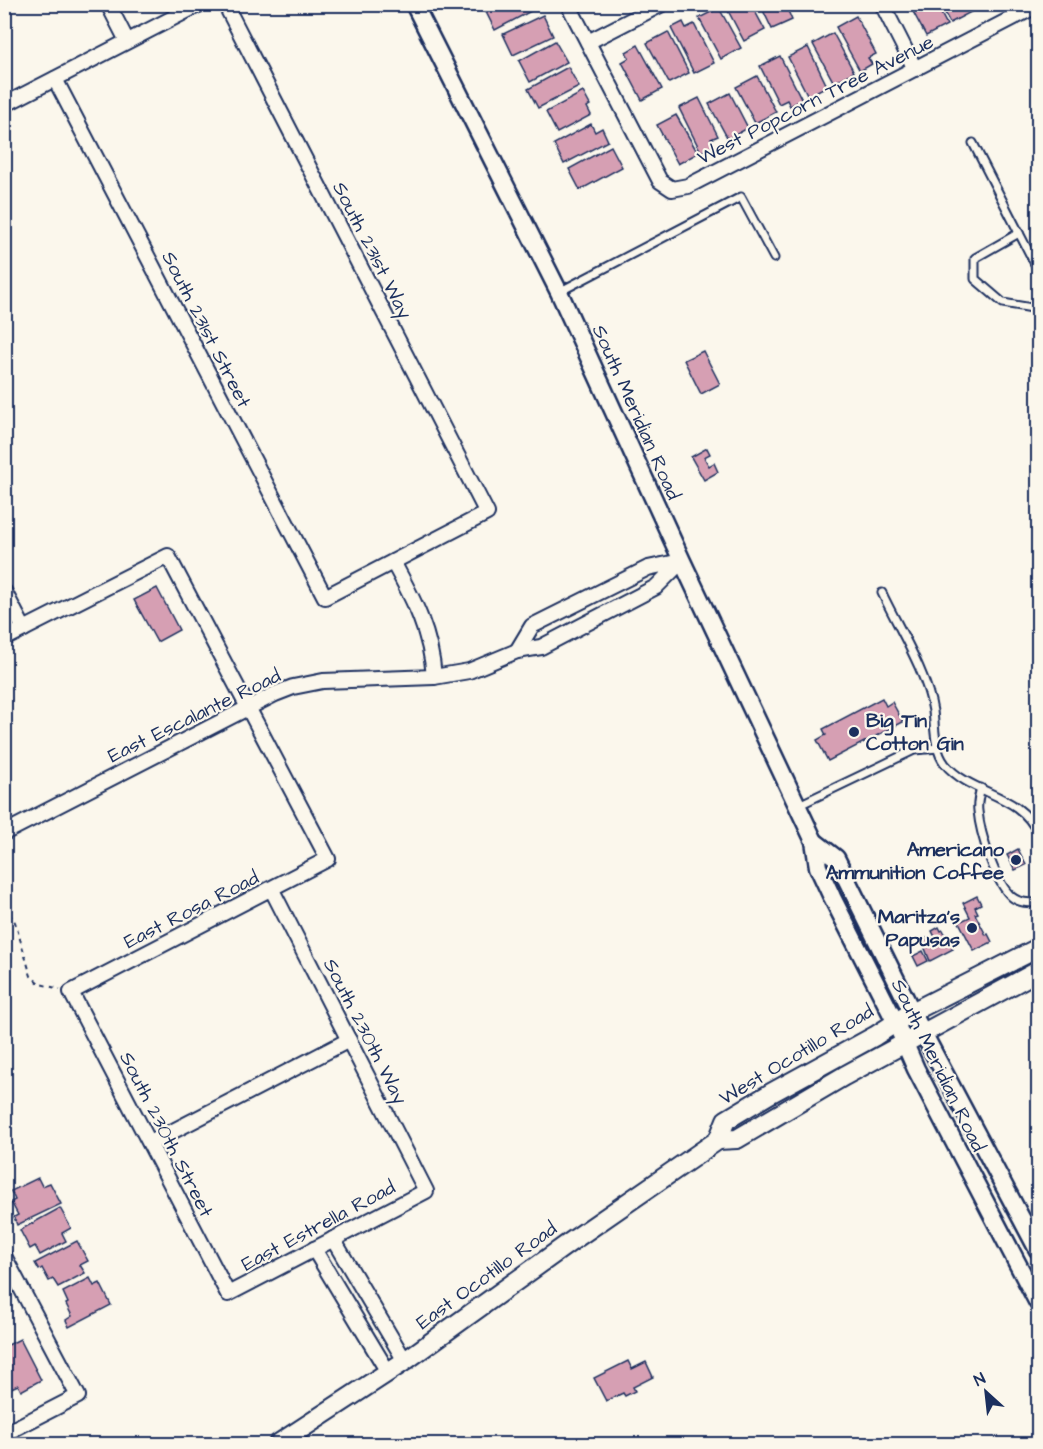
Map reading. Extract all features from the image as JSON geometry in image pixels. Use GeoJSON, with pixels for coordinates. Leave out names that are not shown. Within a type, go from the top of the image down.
{"type":"FeatureCollection","features":[{"type":"Feature","properties":{"kind":"main road","name":"West Ocotillo Road"},"geometry":{"type":"LineString","coordinates":[[718,1140],[726,1120],[809,1071],[875,1036],[895,1021],[1038,948]]}},
{"type":"Feature","properties":{"kind":"main road"},"geometry":{"type":"LineString","coordinates":[[718,1140],[736,1139],[904,1043],[1038,971]]}},
{"type":"Feature","properties":{"kind":"main road","name":"East Ocotillo Road"},"geometry":{"type":"LineString","coordinates":[[278,1444],[405,1361],[569,1243],[718,1140]]}},
{"type":"Feature","properties":{"kind":"street"},"geometry":{"type":"LineString","coordinates":[[108,4],[127,41]]}},
{"type":"Feature","properties":{"kind":"street"},"geometry":{"type":"LineString","coordinates":[[4,105],[200,4]]}},
{"type":"Feature","properties":{"kind":"street","name":"South 231st Way"},"geometry":{"type":"LineString","coordinates":[[225,4],[487,513],[393,562]]}},
{"type":"Feature","properties":{"kind":"street","name":"South Meridian Road"},"geometry":{"type":"LineString","coordinates":[[414,4],[559,292],[814,841],[818,867],[904,1043],[1038,1303]]}},
{"type":"Feature","properties":{"kind":"street"},"geometry":{"type":"LineString","coordinates":[[568,4],[588,42],[662,4]]}},
{"type":"Feature","properties":{"kind":"street"},"geometry":{"type":"LineString","coordinates":[[882,4],[915,69]]}},
{"type":"Feature","properties":{"kind":"street","name":"West Popcorn Tree Avenue"},"geometry":{"type":"LineString","coordinates":[[588,42],[660,181],[672,189],[688,186],[1038,5]]}},
{"type":"Feature","properties":{"kind":"street","name":"South 231st Street"},"geometry":{"type":"LineString","coordinates":[[55,79],[325,597],[393,562]]}},
{"type":"Feature","properties":{"kind":"street"},"geometry":{"type":"LineString","coordinates":[[4,639],[168,556],[247,708]]}},
{"type":"Feature","properties":{"kind":"street"},"geometry":{"type":"LineString","coordinates":[[517,651],[532,626],[648,568],[682,561]]}},
{"type":"Feature","properties":{"kind":"street","name":"East Escalante Road"},"geometry":{"type":"LineString","coordinates":[[4,833],[274,694],[293,687],[323,681],[434,677],[470,671],[517,651],[541,647],[657,586],[682,561]]}},
{"type":"Feature","properties":{"kind":"street"},"geometry":{"type":"LineString","coordinates":[[393,562],[413,598],[423,625],[432,653],[434,677]]}},
{"type":"Feature","properties":{"kind":"street"},"geometry":{"type":"LineString","coordinates":[[4,591],[24,629]]}},
{"type":"Feature","properties":{"kind":"street","name":"East Rosa Road"},"geometry":{"type":"LineString","coordinates":[[71,992],[328,859],[247,708]]}},
{"type":"Feature","properties":{"kind":"street","name":"South Meridian Road"},"geometry":{"type":"LineString","coordinates":[[814,841],[836,858],[912,1012],[1038,1250]]}},
{"type":"Feature","properties":{"kind":"street","name":"South 230th Way"},"geometry":{"type":"LineString","coordinates":[[272,890],[426,1191]]}},
{"type":"Feature","properties":{"kind":"street","name":"South 230th Street"},"geometry":{"type":"LineString","coordinates":[[71,992],[228,1294]]}},
{"type":"Feature","properties":{"kind":"street"},"geometry":{"type":"LineString","coordinates":[[150,1143],[349,1040]]}},
{"type":"Feature","properties":{"kind":"street","name":"East Estrella Road"},"geometry":{"type":"LineString","coordinates":[[228,1294],[426,1191]]}},
{"type":"Feature","properties":{"kind":"street"},"geometry":{"type":"LineString","coordinates":[[333,1239],[405,1361]]}},
{"type":"Feature","properties":{"kind":"street"},"geometry":{"type":"LineString","coordinates":[[314,1249],[388,1372]]}},
{"type":"Feature","properties":{"kind":"street"},"geometry":{"type":"LineString","coordinates":[[4,1256],[78,1396],[4,1434]]}},
{"type":"Feature","properties":{"kind":"lane"},"geometry":{"type":"LineString","coordinates":[[973,143],[1038,270]]}},
{"type":"Feature","properties":{"kind":"lane"},"geometry":{"type":"LineString","coordinates":[[559,292],[741,197],[774,258]]}},
{"type":"Feature","properties":{"kind":"lane"},"geometry":{"type":"LineString","coordinates":[[1020,233],[975,258],[975,279],[1003,303],[1038,309]]}},
{"type":"Feature","properties":{"kind":"lane"},"geometry":{"type":"LineString","coordinates":[[882,593],[926,684],[936,741],[943,762],[956,775],[1020,808],[1029,817],[1038,834]]}},
{"type":"Feature","properties":{"kind":"lane"},"geometry":{"type":"LineString","coordinates":[[797,806],[914,750],[939,748]]}},
{"type":"Feature","properties":{"kind":"lane"},"geometry":{"type":"LineString","coordinates":[[981,788],[977,809],[999,879],[1013,898],[1026,903],[1038,903]]}},
{"type":"Feature","properties":{"kind":"path"},"geometry":{"type":"LineString","coordinates":[[4,906],[15,922],[31,976],[40,984],[71,992]]}},
{"type":"Feature","properties":{"kind":"building"},"geometry":{"type":"Polygon","coordinates":[[[496,4],[530,4],[533,10],[495,30],[485,10],[496,4]]]}},
{"type":"Feature","properties":{"kind":"building"},"geometry":{"type":"Polygon","coordinates":[[[751,4],[765,30],[744,41],[725,5],[751,4]]]}},
{"type":"Feature","properties":{"kind":"building"},"geometry":{"type":"Polygon","coordinates":[[[760,4],[785,4],[792,20],[772,29],[760,4]]]}},
{"type":"Feature","properties":{"kind":"building"},"geometry":{"type":"Polygon","coordinates":[[[909,4],[936,4],[947,25],[926,36],[909,4]]]}},
{"type":"Feature","properties":{"kind":"building"},"geometry":{"type":"Polygon","coordinates":[[[940,4],[967,4],[971,12],[950,23],[940,4]]]}},
{"type":"Feature","properties":{"kind":"building"},"geometry":{"type":"Polygon","coordinates":[[[719,8],[741,48],[721,59],[699,18],[719,8]]]}},
{"type":"Feature","properties":{"kind":"building"},"geometry":{"type":"Polygon","coordinates":[[[543,15],[553,36],[513,55],[503,34],[543,15]]]}},
{"type":"Feature","properties":{"kind":"building"},"geometry":{"type":"Polygon","coordinates":[[[856,16],[876,54],[868,58],[872,64],[860,71],[836,27],[856,16]]]}},
{"type":"Feature","properties":{"kind":"building"},"geometry":{"type":"Polygon","coordinates":[[[683,22],[686,28],[694,24],[714,63],[694,73],[671,28],[683,22]]]}},
{"type":"Feature","properties":{"kind":"building"},"geometry":{"type":"Polygon","coordinates":[[[668,32],[689,73],[669,83],[647,43],[668,32]]]}},
{"type":"Feature","properties":{"kind":"building"},"geometry":{"type":"Polygon","coordinates":[[[833,33],[854,72],[834,83],[813,44],[833,33]]]}},
{"type":"Feature","properties":{"kind":"building"},"geometry":{"type":"Polygon","coordinates":[[[555,41],[567,62],[530,82],[519,61],[555,41]]]}},
{"type":"Feature","properties":{"kind":"building"},"geometry":{"type":"Polygon","coordinates":[[[638,45],[662,89],[642,100],[622,62],[629,58],[626,52],[638,45]]]}},
{"type":"Feature","properties":{"kind":"building"},"geometry":{"type":"Polygon","coordinates":[[[808,47],[827,86],[808,96],[788,57],[808,47]]]}},
{"type":"Feature","properties":{"kind":"building"},"geometry":{"type":"Polygon","coordinates":[[[780,56],[802,100],[790,106],[787,100],[779,104],[760,66],[780,56]]]}},
{"type":"Feature","properties":{"kind":"building"},"geometry":{"type":"Polygon","coordinates":[[[568,67],[579,87],[538,108],[528,89],[568,67]]]}},
{"type":"Feature","properties":{"kind":"building"},"geometry":{"type":"Polygon","coordinates":[[[757,76],[776,112],[755,123],[736,87],[757,76]]]}},
{"type":"Feature","properties":{"kind":"building"},"geometry":{"type":"Polygon","coordinates":[[[583,92],[590,105],[587,107],[591,115],[557,133],[546,112],[583,92]]]}},
{"type":"Feature","properties":{"kind":"building"},"geometry":{"type":"Polygon","coordinates":[[[730,93],[748,128],[728,139],[709,104],[730,93]]]}},
{"type":"Feature","properties":{"kind":"building"},"geometry":{"type":"Polygon","coordinates":[[[699,98],[718,136],[711,139],[714,146],[701,152],[679,108],[699,98]]]}},
{"type":"Feature","properties":{"kind":"building"},"geometry":{"type":"Polygon","coordinates":[[[676,115],[698,153],[678,164],[657,125],[676,115]]]}},
{"type":"Feature","properties":{"kind":"building"},"geometry":{"type":"Polygon","coordinates":[[[591,124],[595,132],[602,128],[608,141],[564,164],[554,144],[591,124]]]}},
{"type":"Feature","properties":{"kind":"building"},"geometry":{"type":"Polygon","coordinates":[[[611,146],[622,167],[580,190],[569,169],[611,146]]]}},
{"type":"Feature","properties":{"kind":"building"},"geometry":{"type":"Polygon","coordinates":[[[703,351],[720,384],[701,394],[684,360],[703,351]]]}},
{"type":"Feature","properties":{"kind":"building"},"geometry":{"type":"Polygon","coordinates":[[[707,448],[710,454],[704,457],[709,466],[714,463],[718,472],[704,480],[691,457],[707,448]]]}},
{"type":"Feature","properties":{"kind":"building"},"geometry":{"type":"Polygon","coordinates":[[[157,588],[179,630],[157,642],[134,600],[157,588]]]}},
{"type":"Feature","properties":{"kind":"building","name":"Big Tin Cotton Gin"},"geometry":{"type":"Polygon","coordinates":[[[882,698],[886,706],[892,702],[903,722],[828,761],[817,740],[826,735],[823,729],[882,698]]]}},
{"type":"Feature","properties":{"kind":"building","name":"Americano Ammunition Coffee"},"geometry":{"type":"Polygon","coordinates":[[[1018,849],[1026,865],[1015,870],[1007,855],[1018,849]]]}},
{"type":"Feature","properties":{"kind":"building","name":"Maritza's Papusas"},"geometry":{"type":"Polygon","coordinates":[[[977,896],[981,904],[975,907],[978,913],[975,914],[992,942],[974,951],[959,922],[970,917],[963,903],[977,896]]]}},
{"type":"Feature","properties":{"kind":"building"},"geometry":{"type":"Polygon","coordinates":[[[939,927],[953,949],[930,961],[922,941],[927,938],[929,943],[936,939],[932,931],[939,927]]]}},
{"type":"Feature","properties":{"kind":"building"},"geometry":{"type":"Polygon","coordinates":[[[923,951],[928,961],[918,966],[913,956],[923,951]]]}},
{"type":"Feature","properties":{"kind":"building"},"geometry":{"type":"Polygon","coordinates":[[[38,1178],[42,1186],[50,1183],[61,1204],[17,1225],[14,1217],[18,1215],[11,1202],[15,1200],[11,1191],[38,1178]]]}},
{"type":"Feature","properties":{"kind":"building"},"geometry":{"type":"Polygon","coordinates":[[[60,1208],[71,1228],[62,1233],[66,1241],[40,1255],[35,1246],[30,1249],[20,1230],[60,1208]]]}},
{"type":"Feature","properties":{"kind":"building"},"geometry":{"type":"Polygon","coordinates":[[[77,1241],[88,1261],[80,1265],[85,1273],[58,1287],[53,1279],[49,1281],[42,1268],[39,1270],[35,1263],[77,1241]]]}},
{"type":"Feature","properties":{"kind":"building"},"geometry":{"type":"Polygon","coordinates":[[[90,1278],[94,1286],[100,1283],[111,1305],[69,1327],[66,1320],[72,1316],[63,1292],[90,1278]]]}},
{"type":"Feature","properties":{"kind":"building"},"geometry":{"type":"Polygon","coordinates":[[[20,1339],[41,1380],[21,1391],[18,1385],[9,1389],[4,1380],[4,1347],[20,1339]]]}},
{"type":"Feature","properties":{"kind":"building"},"geometry":{"type":"Polygon","coordinates":[[[628,1361],[632,1369],[646,1362],[653,1377],[633,1387],[635,1391],[625,1396],[623,1393],[606,1401],[594,1378],[628,1361]]]}},
{"type":"Feature","properties":{"kind":"place","name":"Big Tin Cotton Gin"},"geometry":{"type":"Point","coordinates":[854,732]}},
{"type":"Feature","properties":{"kind":"place","name":"Americano Ammunition Coffee"},"geometry":{"type":"Point","coordinates":[1016,860]}},
{"type":"Feature","properties":{"kind":"place","name":"Maritza's Papusas"},"geometry":{"type":"Point","coordinates":[972,928]}}]}
